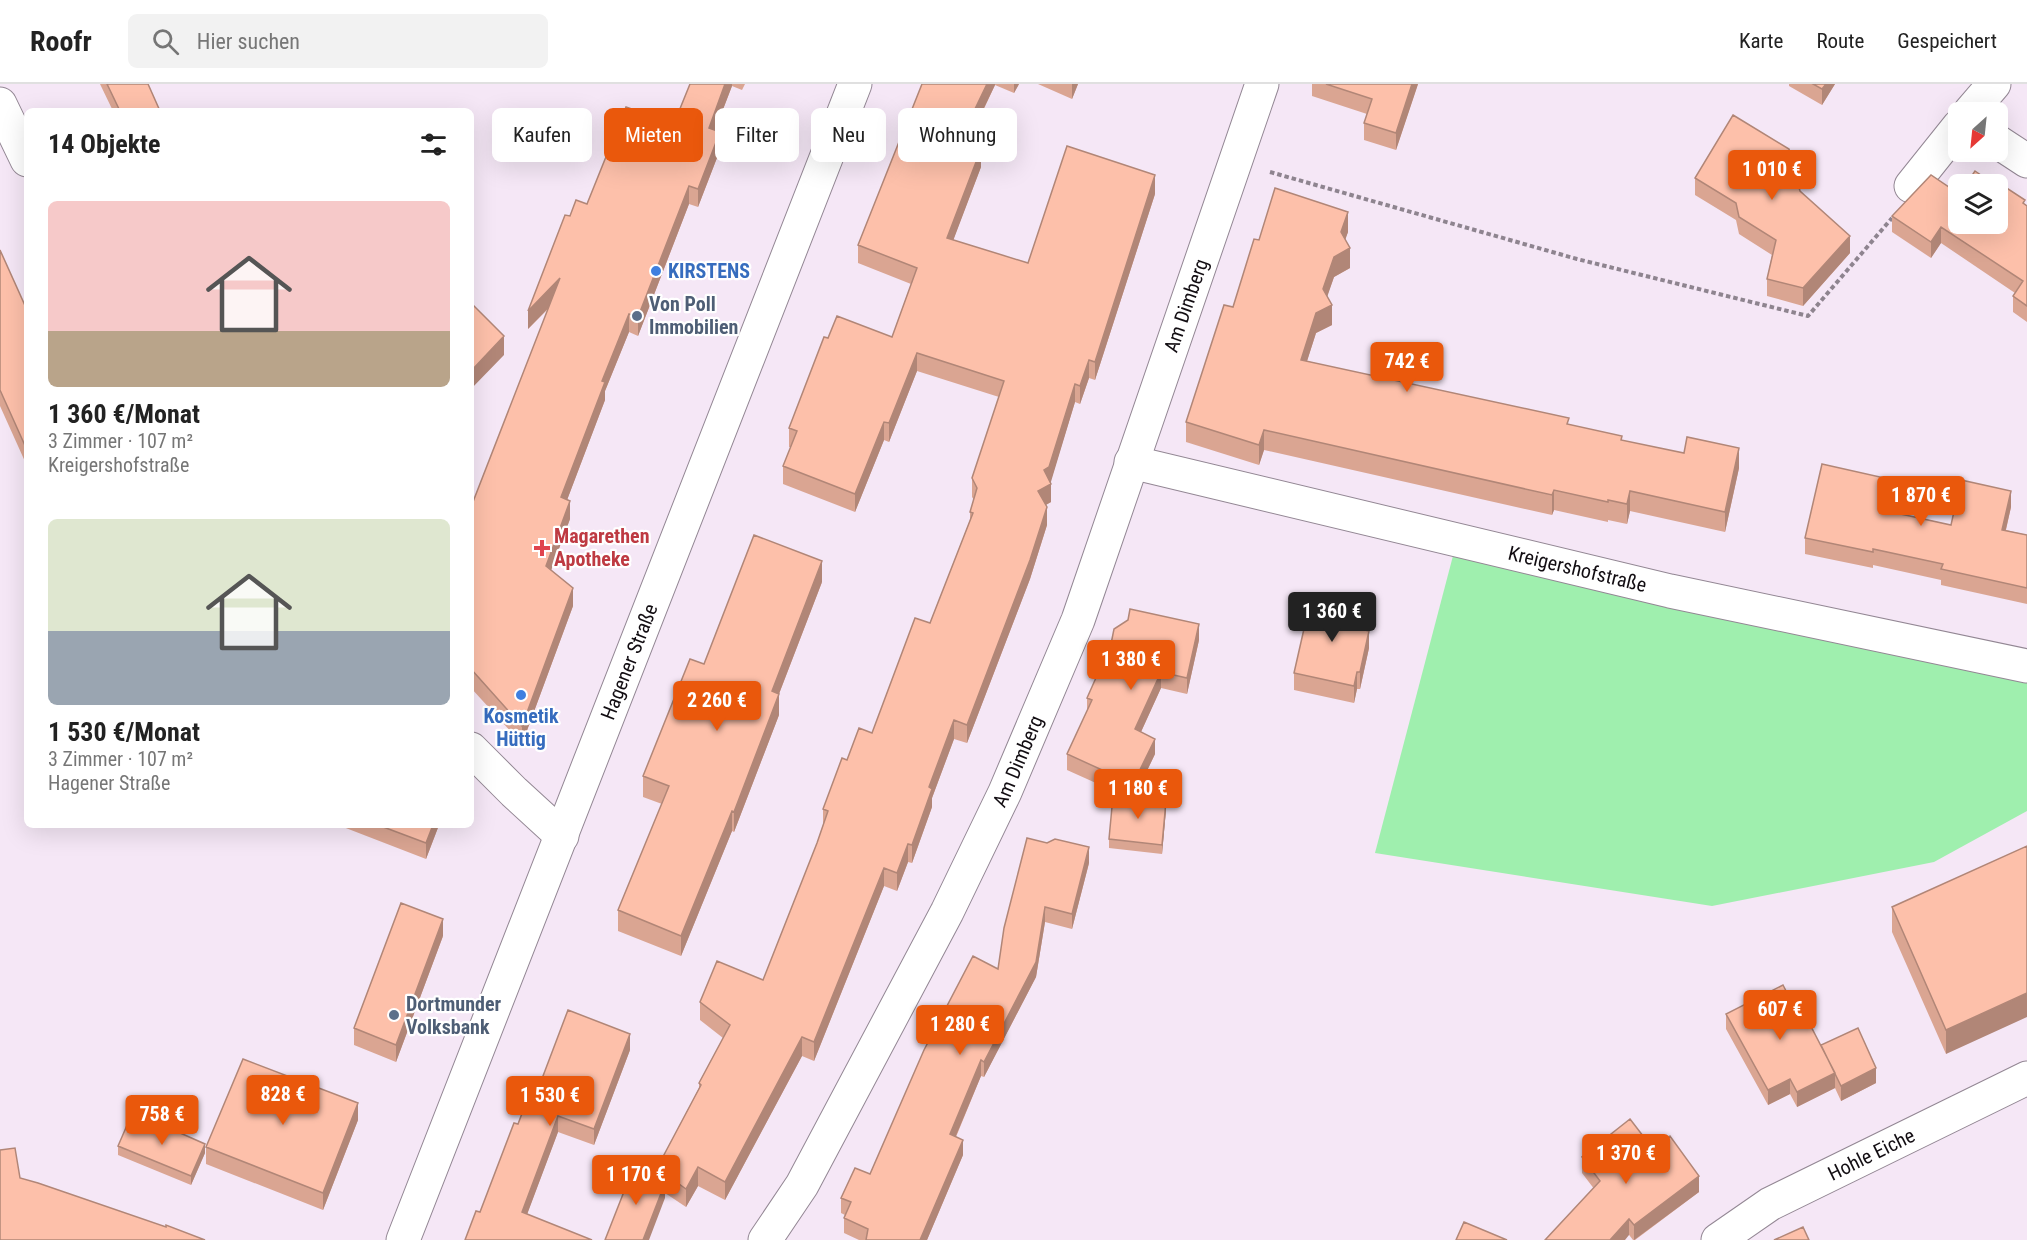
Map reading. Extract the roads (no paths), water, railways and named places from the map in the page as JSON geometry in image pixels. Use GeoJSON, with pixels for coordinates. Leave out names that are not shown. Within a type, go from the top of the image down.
{"type":"FeatureCollection","features":[{"type":"Feature","properties":{"kind":"street","name":"Hagener Straße"},"geometry":{"type":"LineString","coordinates":[[403,1240],[855,84]]}},
{"type":"Feature","properties":{"kind":"street","name":"Am Dimberg"},"geometry":{"type":"LineString","coordinates":[[765,1240],[802,1185],[946,912],[1005,792],[1078,620],[1262,84]]}},
{"type":"Feature","properties":{"kind":"street"},"geometry":{"type":"LineString","coordinates":[[1979,102],[1994,84]]}},
{"type":"Feature","properties":{"kind":"street"},"geometry":{"type":"LineString","coordinates":[[0,104],[24,154]]}},
{"type":"Feature","properties":{"kind":"street"},"geometry":{"type":"LineString","coordinates":[[1911,186],[1948,140]]}},
{"type":"Feature","properties":{"kind":"street"},"geometry":{"type":"LineString","coordinates":[[2008,149],[2027,161]]}},
{"type":"Feature","properties":{"kind":"street","name":"Kreigershofstraße"},"geometry":{"type":"LineString","coordinates":[[1131,462],[1670,591],[2027,666]]}},
{"type":"Feature","properties":{"kind":"street"},"geometry":{"type":"LineString","coordinates":[[474,752],[562,836]]}},
{"type":"Feature","properties":{"kind":"street","name":"Hohle Eiche"},"geometry":{"type":"LineString","coordinates":[[1719,1240],[1770,1204],[2027,1078]]}},
{"type":"Feature","properties":{"kind":"place","name":"KIRSTENS"},"geometry":{"type":"Point","coordinates":[656,271]}},
{"type":"Feature","properties":{"kind":"place","name":"Von Poll Immobilien"},"geometry":{"type":"Point","coordinates":[637,316]}},
{"type":"Feature","properties":{"kind":"place","name":"Magarethen Apotheke"},"geometry":{"type":"Point","coordinates":[542,548]}},
{"type":"Feature","properties":{"kind":"place","name":"Kosmetik Hüttig"},"geometry":{"type":"Point","coordinates":[521,695]}},
{"type":"Feature","properties":{"kind":"place","name":"Dortmunder Volksbank"},"geometry":{"type":"Point","coordinates":[394,1015]}}]}
